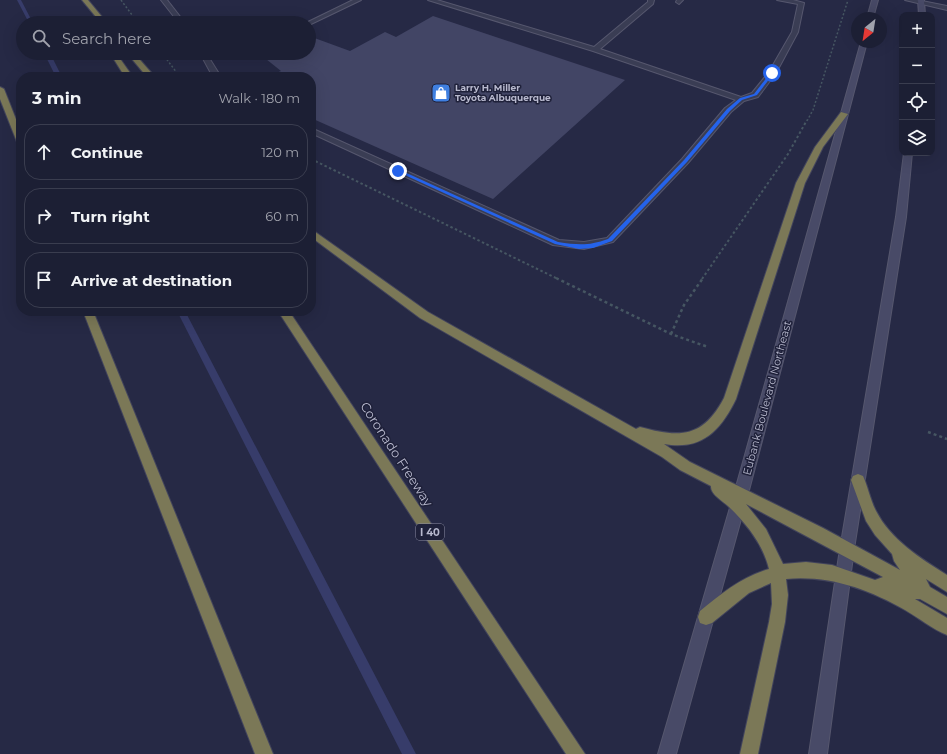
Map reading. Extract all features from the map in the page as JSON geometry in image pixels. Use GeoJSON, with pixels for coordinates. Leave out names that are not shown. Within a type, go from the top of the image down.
{"type":"FeatureCollection","features":[{"type":"Feature","properties":{"kind":"highway"},"geometry":{"type":"LineString","coordinates":[[78,0],[88,16]]}},
{"type":"Feature","properties":{"kind":"highway"},"geometry":{"type":"LineString","coordinates":[[84,0],[98,16]]}},
{"type":"Feature","properties":{"kind":"highway"},"geometry":{"type":"LineString","coordinates":[[118,60],[126,72]]}},
{"type":"Feature","properties":{"kind":"highway"},"geometry":{"type":"LineString","coordinates":[[136,60],[147,72]]}},
{"type":"Feature","properties":{"kind":"highway"},"geometry":{"type":"LineString","coordinates":[[0,89],[16,129]]}},
{"type":"Feature","properties":{"kind":"highway"},"geometry":{"type":"LineString","coordinates":[[611,421],[650,436],[684,439],[699,436],[712,428],[720,420],[730,399],[803,176],[821,141],[831,127],[844,114]]}},
{"type":"Feature","properties":{"kind":"highway"},"geometry":{"type":"LineString","coordinates":[[316,236],[424,315],[667,453],[720,490],[847,549],[947,606]]}},
{"type":"Feature","properties":{"kind":"highway"},"geometry":{"type":"LineString","coordinates":[[90,316],[264,754]]}},
{"type":"Feature","properties":{"kind":"highway","name":"Coronado Freeway"},"geometry":{"type":"LineString","coordinates":[[286,316],[576,754]]}},
{"type":"Feature","properties":{"kind":"highway"},"geometry":{"type":"LineString","coordinates":[[858,480],[868,512],[881,533],[927,594]]}},
{"type":"Feature","properties":{"kind":"highway"},"geometry":{"type":"LineString","coordinates":[[739,500],[761,534],[771,553],[777,573],[780,594],[764,684],[748,754]]}},
{"type":"Feature","properties":{"kind":"highway"},"geometry":{"type":"LineString","coordinates":[[881,533],[906,556],[947,584]]}},
{"type":"Feature","properties":{"kind":"highway"},"geometry":{"type":"LineString","coordinates":[[706,617],[742,588],[759,579],[777,573],[821,571],[927,594]]}},
{"type":"Feature","properties":{"kind":"highway"},"geometry":{"type":"LineString","coordinates":[[850,577],[902,599],[947,627]]}},
{"type":"Feature","properties":{"kind":"main road"},"geometry":{"type":"LineString","coordinates":[[872,12],[875,0]]}},
{"type":"Feature","properties":{"kind":"main road"},"geometry":{"type":"LineString","coordinates":[[921,1],[922,12]]}},
{"type":"Feature","properties":{"kind":"main road","name":"Eubank Boulevard Northeast"},"geometry":{"type":"LineString","coordinates":[[667,754],[739,500],[862,48]]}},
{"type":"Feature","properties":{"kind":"main road"},"geometry":{"type":"LineString","coordinates":[[818,749],[850,577],[847,549],[901,217],[908,156]]}},
{"type":"Feature","properties":{"kind":"street"},"geometry":{"type":"LineString","coordinates":[[164,0],[177,16]]}},
{"type":"Feature","properties":{"kind":"street"},"geometry":{"type":"LineString","coordinates":[[316,20],[358,0]]}},
{"type":"Feature","properties":{"kind":"street"},"geometry":{"type":"LineString","coordinates":[[431,0],[595,50],[741,99]]}},
{"type":"Feature","properties":{"kind":"street"},"geometry":{"type":"LineString","coordinates":[[595,50],[652,0]]}},
{"type":"Feature","properties":{"kind":"street"},"geometry":{"type":"LineString","coordinates":[[316,132],[557,243],[579,247],[593,246],[610,240],[685,161],[728,110],[741,99],[755,95],[772,73],[795,32],[801,3],[780,0]]}},
{"type":"Feature","properties":{"kind":"street"},"geometry":{"type":"LineString","coordinates":[[908,0],[921,1],[947,8]]}},
{"type":"Feature","properties":{"kind":"street"},"geometry":{"type":"LineString","coordinates":[[208,60],[214,72]]}},
{"type":"Feature","properties":{"kind":"path"},"geometry":{"type":"LineString","coordinates":[[120,0],[133,16]]}},
{"type":"Feature","properties":{"kind":"path"},"geometry":{"type":"LineString","coordinates":[[671,334],[684,305],[788,154],[813,110],[848,0]]}},
{"type":"Feature","properties":{"kind":"path"},"geometry":{"type":"LineString","coordinates":[[167,60],[176,72]]}},
{"type":"Feature","properties":{"kind":"path"},"geometry":{"type":"LineString","coordinates":[[316,161],[671,334],[708,347]]}},
{"type":"Feature","properties":{"kind":"path"},"geometry":{"type":"LineString","coordinates":[[928,432],[947,439]]}},
{"type":"Feature","properties":{"kind":"building"},"geometry":{"type":"Polygon","coordinates":[[[433,16],[625,80],[493,199],[316,120],[316,72],[278,72],[281,71],[267,60],[316,60],[316,39],[350,51],[385,32],[396,37],[433,16]]]}},
{"type":"Feature","properties":{"kind":"waterway"},"geometry":{"type":"LineString","coordinates":[[19,0],[27,16]]}},
{"type":"Feature","properties":{"kind":"waterway"},"geometry":{"type":"LineString","coordinates":[[50,60],[56,72]]}},
{"type":"Feature","properties":{"kind":"waterway"},"geometry":{"type":"LineString","coordinates":[[184,316],[409,754]]}},
{"type":"Feature","properties":{"kind":"place","name":"Larry H. Miller Toyota Albuquerque"},"geometry":{"type":"Point","coordinates":[441,93]}},
{"type":"Feature","properties":{"kind":"route"},"geometry":{"type":"LineString","coordinates":[[398,171],[557,243],[579,247],[593,246],[610,240],[685,161],[728,110],[741,99],[755,95],[772,73]]}}]}
